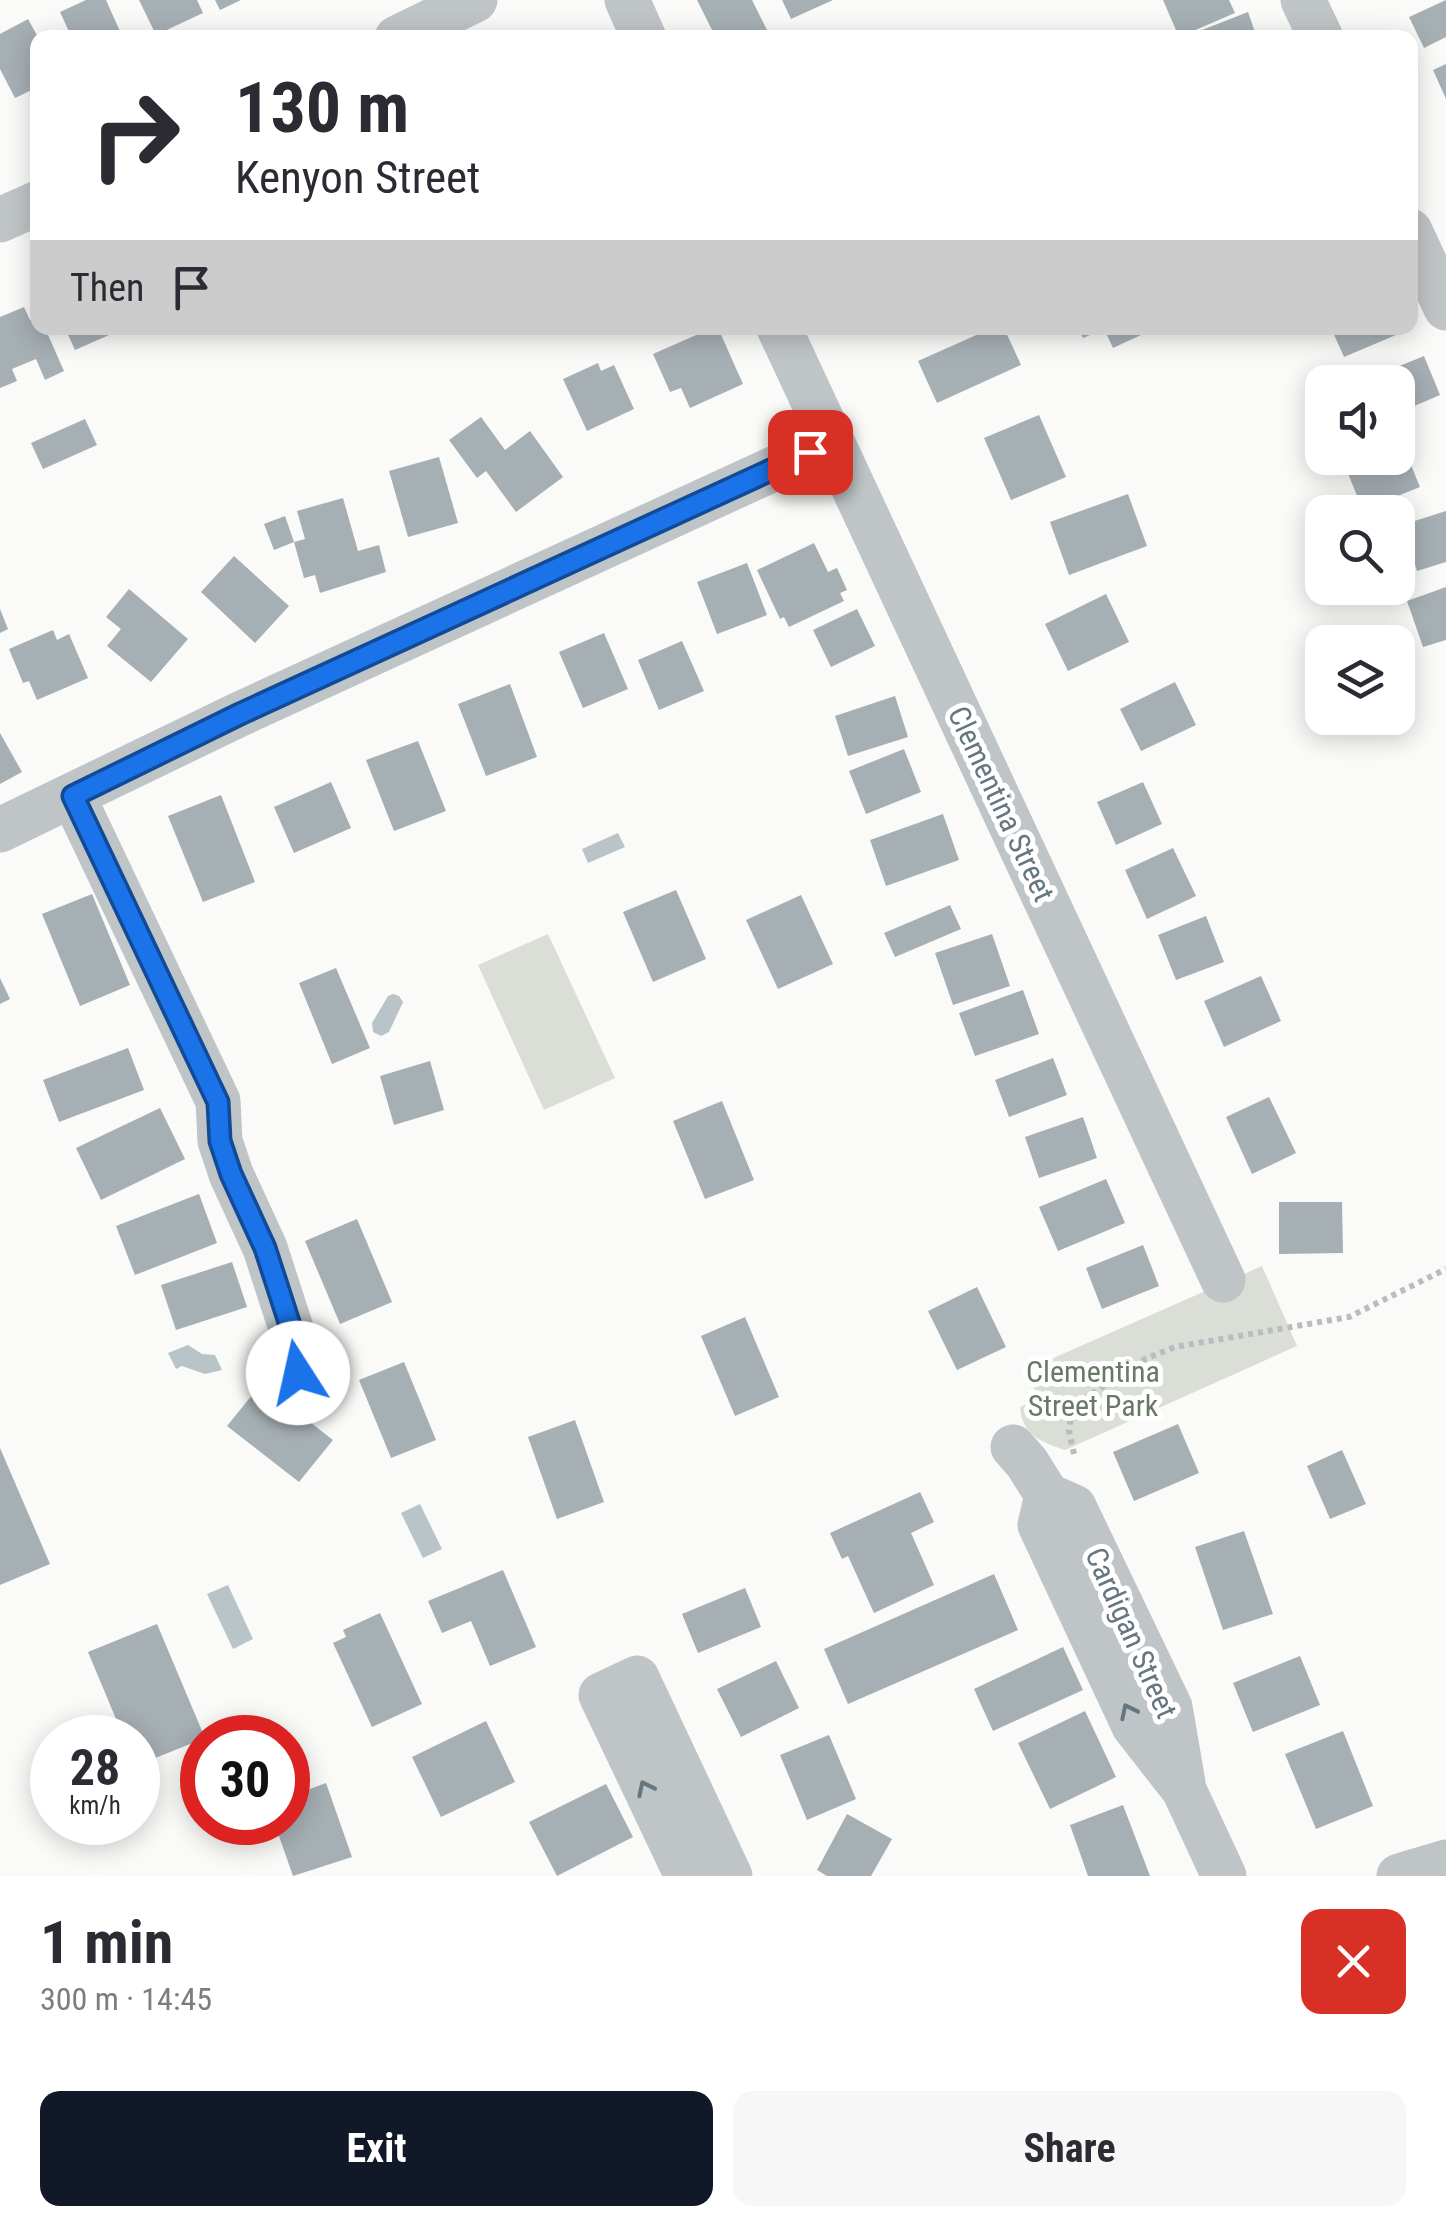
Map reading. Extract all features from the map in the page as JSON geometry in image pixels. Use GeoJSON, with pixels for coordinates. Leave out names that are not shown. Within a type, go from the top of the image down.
{"type":"FeatureCollection","features":[{"type":"Feature","properties":{"kind":"street"},"geometry":{"type":"LineString","coordinates":[[401,23],[475,0]]}},
{"type":"Feature","properties":{"kind":"street"},"geometry":{"type":"LineString","coordinates":[[627,0],[640,30]]}},
{"type":"Feature","properties":{"kind":"street"},"geometry":{"type":"LineString","coordinates":[[1303,0],[1316,30]]}},
{"type":"Feature","properties":{"kind":"street"},"geometry":{"type":"LineString","coordinates":[[0,220],[30,206]]}},
{"type":"Feature","properties":{"kind":"street"},"geometry":{"type":"LineString","coordinates":[[1418,248],[1446,308]]}},
{"type":"Feature","properties":{"kind":"street","name":"Clementina Street"},"geometry":{"type":"LineString","coordinates":[[782,335],[1222,1280]]}},
{"type":"Feature","properties":{"kind":"street"},"geometry":{"type":"LineString","coordinates":[[0,830],[240,714],[832,442]]}},
{"type":"Feature","properties":{"kind":"street"},"geometry":{"type":"LineString","coordinates":[[73,796],[218,1102],[220,1141],[265,1248],[298,1350],[298,1373]]}},
{"type":"Feature","properties":{"kind":"street","name":"Cardigan Street"},"geometry":{"type":"LineString","coordinates":[[1013,1448],[1028,1463],[1046,1494],[1040,1525],[1134,1726],[1184,1790],[1224,1876]]}},
{"type":"Feature","properties":{"kind":"street"},"geometry":{"type":"LineString","coordinates":[[687,1876],[601,1695],[637,1678],[730,1876]]}},
{"type":"Feature","properties":{"kind":"street"},"geometry":{"type":"LineString","coordinates":[[1399,1876],[1446,1862]]}},
{"type":"Feature","properties":{"kind":"path"},"geometry":{"type":"LineString","coordinates":[[1074,1454],[1069,1431],[1079,1402],[1145,1359],[1176,1347],[1349,1317],[1446,1269]]}},
{"type":"Feature","properties":{"kind":"green space"},"geometry":{"type":"Polygon","coordinates":[[[548,934],[615,1078],[544,1110],[478,965],[548,934]]]}},
{"type":"Feature","properties":{"kind":"green space","name":"Clementina Street Park"},"geometry":{"type":"Polygon","coordinates":[[[1262,1266],[1297,1346],[1065,1450],[1041,1440],[1024,1424],[1020,1407],[1039,1397],[1024,1371],[1262,1266]]]}},
{"type":"Feature","properties":{"kind":"shaded area"},"geometry":{"type":"Polygon","coordinates":[[[618,833],[625,847],[588,863],[582,849],[618,833]]]}},
{"type":"Feature","properties":{"kind":"shaded area"},"geometry":{"type":"Polygon","coordinates":[[[393,994],[403,1002],[389,1032],[381,1036],[373,1032],[372,1023],[393,994]]]}},
{"type":"Feature","properties":{"kind":"shaded area"},"geometry":{"type":"Polygon","coordinates":[[[188,1345],[202,1354],[215,1355],[222,1370],[205,1374],[182,1366],[176,1369],[168,1353],[188,1345]]]}},
{"type":"Feature","properties":{"kind":"shaded area"},"geometry":{"type":"Polygon","coordinates":[[[420,1504],[442,1549],[423,1558],[401,1513],[420,1504]]]}},
{"type":"Feature","properties":{"kind":"shaded area"},"geometry":{"type":"Polygon","coordinates":[[[228,1585],[253,1639],[233,1649],[207,1594],[228,1585]]]}},
{"type":"Feature","properties":{"kind":"building"},"geometry":{"type":"Polygon","coordinates":[[[86,0],[106,0],[119,30],[68,30],[60,12],[86,0]]]}},
{"type":"Feature","properties":{"kind":"building"},"geometry":{"type":"Polygon","coordinates":[[[139,0],[197,0],[203,13],[167,30],[154,30],[139,0]]]}},
{"type":"Feature","properties":{"kind":"building"},"geometry":{"type":"Polygon","coordinates":[[[215,0],[241,0],[220,10],[215,0]]]}},
{"type":"Feature","properties":{"kind":"building"},"geometry":{"type":"Polygon","coordinates":[[[697,0],[752,0],[767,30],[712,30],[697,0]]]}},
{"type":"Feature","properties":{"kind":"building"},"geometry":{"type":"Polygon","coordinates":[[[782,0],[833,0],[791,19],[782,0]]]}},
{"type":"Feature","properties":{"kind":"building"},"geometry":{"type":"Polygon","coordinates":[[[1163,0],[1229,0],[1235,13],[1195,30],[1176,30],[1163,0]]]}},
{"type":"Feature","properties":{"kind":"building"},"geometry":{"type":"Polygon","coordinates":[[[1446,0],[1446,37],[1424,48],[1409,17],[1446,0]]]}},
{"type":"Feature","properties":{"kind":"building"},"geometry":{"type":"Polygon","coordinates":[[[1248,12],[1254,30],[1202,30],[1248,12]]]}},
{"type":"Feature","properties":{"kind":"building"},"geometry":{"type":"Polygon","coordinates":[[[28,19],[34,30],[30,30],[30,91],[15,98],[0,69],[0,34],[28,19]]]}},
{"type":"Feature","properties":{"kind":"building"},"geometry":{"type":"Polygon","coordinates":[[[1446,64],[1446,99],[1433,70],[1446,64]]]}},
{"type":"Feature","properties":{"kind":"building"},"geometry":{"type":"Polygon","coordinates":[[[24,307],[30,320],[30,335],[48,335],[64,371],[45,380],[36,359],[12,369],[17,381],[0,388],[0,317],[24,307]]]}},
{"type":"Feature","properties":{"kind":"building"},"geometry":{"type":"Polygon","coordinates":[[[68,335],[109,335],[75,350],[68,335]]]}},
{"type":"Feature","properties":{"kind":"building"},"geometry":{"type":"Polygon","coordinates":[[[696,335],[721,335],[743,384],[690,408],[681,388],[670,392],[653,354],[696,335]]]}},
{"type":"Feature","properties":{"kind":"building"},"geometry":{"type":"Polygon","coordinates":[[[976,335],[1007,335],[1021,365],[937,403],[918,361],[976,335]]]}},
{"type":"Feature","properties":{"kind":"building"},"geometry":{"type":"Polygon","coordinates":[[[1107,335],[1141,335],[1113,348],[1107,335]]]}},
{"type":"Feature","properties":{"kind":"building"},"geometry":{"type":"Polygon","coordinates":[[[1334,335],[1396,335],[1344,357],[1334,335]]]}},
{"type":"Feature","properties":{"kind":"building"},"geometry":{"type":"Polygon","coordinates":[[[1424,356],[1440,395],[1415,406],[1415,365],[1402,365],[1424,356]]]}},
{"type":"Feature","properties":{"kind":"building"},"geometry":{"type":"Polygon","coordinates":[[[598,363],[601,371],[614,365],[634,409],[587,431],[563,379],[598,363]]]}},
{"type":"Feature","properties":{"kind":"building"},"geometry":{"type":"Polygon","coordinates":[[[1039,415],[1066,477],[1011,500],[984,438],[1039,415]]]}},
{"type":"Feature","properties":{"kind":"building"},"geometry":{"type":"Polygon","coordinates":[[[481,417],[505,450],[530,431],[563,477],[516,512],[486,471],[477,478],[449,440],[481,417]]]}},
{"type":"Feature","properties":{"kind":"building"},"geometry":{"type":"Polygon","coordinates":[[[85,419],[97,445],[43,469],[31,443],[85,419]]]}},
{"type":"Feature","properties":{"kind":"building"},"geometry":{"type":"Polygon","coordinates":[[[439,457],[458,523],[408,537],[389,471],[439,457]]]}},
{"type":"Feature","properties":{"kind":"building"},"geometry":{"type":"Polygon","coordinates":[[[1349,475],[1415,475],[1420,487],[1400,495],[1357,495],[1349,475]]]}},
{"type":"Feature","properties":{"kind":"building"},"geometry":{"type":"Polygon","coordinates":[[[1128,494],[1147,546],[1069,575],[1050,522],[1128,494]]]}},
{"type":"Feature","properties":{"kind":"building"},"geometry":{"type":"Polygon","coordinates":[[[343,498],[358,551],[379,545],[386,572],[320,593],[315,575],[304,578],[294,542],[305,539],[297,511],[343,498]]]}},
{"type":"Feature","properties":{"kind":"building"},"geometry":{"type":"Polygon","coordinates":[[[1446,511],[1446,562],[1417,571],[1415,521],[1446,511]]]}},
{"type":"Feature","properties":{"kind":"building"},"geometry":{"type":"Polygon","coordinates":[[[285,516],[294,542],[274,550],[264,524],[285,516]]]}},
{"type":"Feature","properties":{"kind":"building"},"geometry":{"type":"Polygon","coordinates":[[[814,543],[828,572],[837,568],[847,590],[840,593],[844,601],[789,627],[784,617],[780,619],[757,570],[814,543]]]}},
{"type":"Feature","properties":{"kind":"building"},"geometry":{"type":"Polygon","coordinates":[[[234,556],[289,606],[255,643],[201,592],[234,556]]]}},
{"type":"Feature","properties":{"kind":"building"},"geometry":{"type":"Polygon","coordinates":[[[747,563],[767,615],[717,634],[697,582],[747,563]]]}},
{"type":"Feature","properties":{"kind":"building"},"geometry":{"type":"Polygon","coordinates":[[[1446,587],[1446,640],[1423,647],[1408,605],[1415,605],[1415,598],[1446,587]]]}},
{"type":"Feature","properties":{"kind":"building"},"geometry":{"type":"Polygon","coordinates":[[[129,589],[188,639],[151,682],[107,646],[121,629],[106,617],[129,589]]]}},
{"type":"Feature","properties":{"kind":"building"},"geometry":{"type":"Polygon","coordinates":[[[1106,594],[1129,642],[1068,671],[1045,624],[1106,594]]]}},
{"type":"Feature","properties":{"kind":"building"},"geometry":{"type":"Polygon","coordinates":[[[0,609],[8,629],[0,633],[0,609]]]}},
{"type":"Feature","properties":{"kind":"building"},"geometry":{"type":"Polygon","coordinates":[[[857,609],[875,646],[831,667],[813,630],[857,609]]]}},
{"type":"Feature","properties":{"kind":"building"},"geometry":{"type":"Polygon","coordinates":[[[53,630],[57,640],[69,634],[88,678],[37,700],[29,681],[23,683],[9,649],[53,630]]]}},
{"type":"Feature","properties":{"kind":"building"},"geometry":{"type":"Polygon","coordinates":[[[604,633],[628,689],[583,708],[559,652],[604,633]]]}},
{"type":"Feature","properties":{"kind":"building"},"geometry":{"type":"Polygon","coordinates":[[[682,641],[704,691],[659,710],[638,660],[682,641]]]}},
{"type":"Feature","properties":{"kind":"building"},"geometry":{"type":"Polygon","coordinates":[[[1175,682],[1196,725],[1141,751],[1120,709],[1175,682]]]}},
{"type":"Feature","properties":{"kind":"building"},"geometry":{"type":"Polygon","coordinates":[[[510,684],[537,757],[486,776],[458,704],[510,684]]]}},
{"type":"Feature","properties":{"kind":"building"},"geometry":{"type":"Polygon","coordinates":[[[895,696],[908,737],[848,756],[835,716],[895,696]]]}},
{"type":"Feature","properties":{"kind":"building"},"geometry":{"type":"Polygon","coordinates":[[[0,733],[22,772],[0,784],[0,733]]]}},
{"type":"Feature","properties":{"kind":"building"},"geometry":{"type":"Polygon","coordinates":[[[418,741],[446,811],[394,831],[366,760],[418,741]]]}},
{"type":"Feature","properties":{"kind":"building"},"geometry":{"type":"Polygon","coordinates":[[[904,749],[921,792],[866,814],[849,771],[904,749]]]}},
{"type":"Feature","properties":{"kind":"building"},"geometry":{"type":"Polygon","coordinates":[[[331,782],[351,828],[294,853],[274,807],[331,782]]]}},
{"type":"Feature","properties":{"kind":"building"},"geometry":{"type":"Polygon","coordinates":[[[1143,782],[1162,824],[1116,845],[1097,802],[1143,782]]]}},
{"type":"Feature","properties":{"kind":"building"},"geometry":{"type":"Polygon","coordinates":[[[221,795],[255,882],[203,902],[168,816],[221,795]]]}},
{"type":"Feature","properties":{"kind":"building"},"geometry":{"type":"Polygon","coordinates":[[[943,814],[959,860],[886,886],[870,840],[943,814]]]}},
{"type":"Feature","properties":{"kind":"building"},"geometry":{"type":"Polygon","coordinates":[[[1173,848],[1196,896],[1147,919],[1125,870],[1173,848]]]}},
{"type":"Feature","properties":{"kind":"building"},"geometry":{"type":"Polygon","coordinates":[[[676,890],[706,959],[653,982],[623,912],[676,890]]]}},
{"type":"Feature","properties":{"kind":"building"},"geometry":{"type":"Polygon","coordinates":[[[92,894],[130,985],[80,1006],[42,914],[92,894]]]}},
{"type":"Feature","properties":{"kind":"building"},"geometry":{"type":"Polygon","coordinates":[[[801,895],[833,964],[778,989],[746,920],[801,895]]]}},
{"type":"Feature","properties":{"kind":"building"},"geometry":{"type":"Polygon","coordinates":[[[950,905],[961,929],[895,957],[884,933],[950,905]]]}},
{"type":"Feature","properties":{"kind":"building"},"geometry":{"type":"Polygon","coordinates":[[[1206,916],[1224,962],[1176,980],[1158,935],[1206,916]]]}},
{"type":"Feature","properties":{"kind":"building"},"geometry":{"type":"Polygon","coordinates":[[[992,934],[1010,986],[953,1005],[935,953],[992,934]]]}},
{"type":"Feature","properties":{"kind":"building"},"geometry":{"type":"Polygon","coordinates":[[[336,968],[370,1048],[332,1064],[299,983],[336,968]]]}},
{"type":"Feature","properties":{"kind":"building"},"geometry":{"type":"Polygon","coordinates":[[[1261,976],[1281,1021],[1224,1047],[1204,1001],[1261,976]]]}},
{"type":"Feature","properties":{"kind":"building"},"geometry":{"type":"Polygon","coordinates":[[[0,978],[10,999],[0,1004],[0,978]]]}},
{"type":"Feature","properties":{"kind":"building"},"geometry":{"type":"Polygon","coordinates":[[[1023,990],[1039,1034],[975,1056],[959,1013],[1023,990]]]}},
{"type":"Feature","properties":{"kind":"building"},"geometry":{"type":"Polygon","coordinates":[[[128,1048],[144,1090],[59,1122],[43,1080],[128,1048]]]}},
{"type":"Feature","properties":{"kind":"building"},"geometry":{"type":"Polygon","coordinates":[[[1053,1058],[1067,1095],[1009,1117],[995,1080],[1053,1058]]]}},
{"type":"Feature","properties":{"kind":"building"},"geometry":{"type":"Polygon","coordinates":[[[430,1061],[444,1110],[394,1125],[380,1076],[430,1061]]]}},
{"type":"Feature","properties":{"kind":"building"},"geometry":{"type":"Polygon","coordinates":[[[1269,1097],[1296,1153],[1252,1174],[1226,1117],[1269,1097]]]}},
{"type":"Feature","properties":{"kind":"building"},"geometry":{"type":"Polygon","coordinates":[[[722,1101],[754,1180],[705,1199],[673,1121],[722,1101]]]}},
{"type":"Feature","properties":{"kind":"building"},"geometry":{"type":"Polygon","coordinates":[[[160,1108],[185,1159],[101,1200],[76,1148],[160,1108]]]}},
{"type":"Feature","properties":{"kind":"building"},"geometry":{"type":"Polygon","coordinates":[[[1083,1117],[1097,1158],[1039,1178],[1025,1137],[1083,1117]]]}},
{"type":"Feature","properties":{"kind":"building"},"geometry":{"type":"Polygon","coordinates":[[[1106,1179],[1125,1223],[1058,1251],[1039,1207],[1106,1179]]]}},
{"type":"Feature","properties":{"kind":"building"},"geometry":{"type":"Polygon","coordinates":[[[199,1194],[217,1243],[135,1275],[116,1226],[199,1194]]]}},
{"type":"Feature","properties":{"kind":"building"},"geometry":{"type":"Polygon","coordinates":[[[1279,1202],[1342,1202],[1343,1253],[1279,1254],[1279,1202]]]}},
{"type":"Feature","properties":{"kind":"building"},"geometry":{"type":"Polygon","coordinates":[[[357,1219],[392,1302],[340,1324],[305,1241],[357,1219]]]}},
{"type":"Feature","properties":{"kind":"building"},"geometry":{"type":"Polygon","coordinates":[[[1143,1245],[1159,1286],[1102,1309],[1086,1268],[1143,1245]]]}},
{"type":"Feature","properties":{"kind":"building"},"geometry":{"type":"Polygon","coordinates":[[[232,1262],[247,1307],[176,1330],[161,1285],[232,1262]]]}},
{"type":"Feature","properties":{"kind":"building"},"geometry":{"type":"Polygon","coordinates":[[[977,1287],[1006,1347],[957,1370],[928,1311],[977,1287]]]}},
{"type":"Feature","properties":{"kind":"building"},"geometry":{"type":"Polygon","coordinates":[[[745,1317],[779,1397],[735,1416],[701,1336],[745,1317]]]}},
{"type":"Feature","properties":{"kind":"building"},"geometry":{"type":"Polygon","coordinates":[[[404,1362],[436,1440],[391,1458],[359,1380],[404,1362]]]}},
{"type":"Feature","properties":{"kind":"building"},"geometry":{"type":"Polygon","coordinates":[[[261,1384],[333,1440],[299,1482],[227,1426],[261,1384]]]}},
{"type":"Feature","properties":{"kind":"building"},"geometry":{"type":"Polygon","coordinates":[[[575,1420],[604,1502],[557,1519],[528,1437],[575,1420]]]}},
{"type":"Feature","properties":{"kind":"building"},"geometry":{"type":"Polygon","coordinates":[[[1178,1424],[1199,1473],[1134,1501],[1113,1452],[1178,1424]]]}},
{"type":"Feature","properties":{"kind":"building"},"geometry":{"type":"Polygon","coordinates":[[[0,1448],[50,1564],[0,1585],[0,1448]]]}},
{"type":"Feature","properties":{"kind":"building"},"geometry":{"type":"Polygon","coordinates":[[[1342,1450],[1366,1504],[1330,1519],[1307,1466],[1342,1450]]]}},
{"type":"Feature","properties":{"kind":"building"},"geometry":{"type":"Polygon","coordinates":[[[920,1492],[934,1522],[911,1533],[934,1585],[874,1613],[848,1556],[842,1559],[830,1533],[920,1492]]]}},
{"type":"Feature","properties":{"kind":"building"},"geometry":{"type":"Polygon","coordinates":[[[1244,1531],[1273,1614],[1223,1630],[1195,1547],[1244,1531]]]}},
{"type":"Feature","properties":{"kind":"building"},"geometry":{"type":"Polygon","coordinates":[[[503,1570],[536,1647],[490,1666],[471,1621],[442,1633],[428,1601],[503,1570]]]}},
{"type":"Feature","properties":{"kind":"building"},"geometry":{"type":"Polygon","coordinates":[[[994,1574],[1018,1630],[848,1704],[824,1649],[994,1574]]]}},
{"type":"Feature","properties":{"kind":"building"},"geometry":{"type":"Polygon","coordinates":[[[745,1588],[761,1627],[698,1653],[682,1614],[745,1588]]]}},
{"type":"Feature","properties":{"kind":"building"},"geometry":{"type":"Polygon","coordinates":[[[380,1613],[422,1704],[372,1727],[333,1643],[346,1637],[343,1630],[380,1613]]]}},
{"type":"Feature","properties":{"kind":"building"},"geometry":{"type":"Polygon","coordinates":[[[157,1624],[195,1715],[180,1715],[180,1748],[160,1756],[160,1715],[114,1715],[88,1652],[157,1624]]]}},
{"type":"Feature","properties":{"kind":"building"},"geometry":{"type":"Polygon","coordinates":[[[1063,1647],[1083,1690],[993,1731],[974,1689],[1063,1647]]]}},
{"type":"Feature","properties":{"kind":"building"},"geometry":{"type":"Polygon","coordinates":[[[1300,1656],[1320,1705],[1253,1732],[1233,1683],[1300,1656]]]}},
{"type":"Feature","properties":{"kind":"building"},"geometry":{"type":"Polygon","coordinates":[[[776,1661],[799,1708],[741,1737],[717,1689],[776,1661]]]}},
{"type":"Feature","properties":{"kind":"building"},"geometry":{"type":"Polygon","coordinates":[[[1085,1711],[1116,1777],[1050,1809],[1018,1743],[1085,1711]]]}},
{"type":"Feature","properties":{"kind":"building"},"geometry":{"type":"Polygon","coordinates":[[[486,1721],[515,1782],[441,1817],[412,1757],[486,1721]]]}},
{"type":"Feature","properties":{"kind":"building"},"geometry":{"type":"Polygon","coordinates":[[[1343,1731],[1373,1806],[1316,1829],[1285,1754],[1343,1731]]]}},
{"type":"Feature","properties":{"kind":"building"},"geometry":{"type":"Polygon","coordinates":[[[829,1735],[856,1799],[807,1820],[780,1755],[829,1735]]]}},
{"type":"Feature","properties":{"kind":"building"},"geometry":{"type":"Polygon","coordinates":[[[326,1783],[352,1857],[293,1876],[282,1845],[310,1845],[310,1789],[326,1783]]]}},
{"type":"Feature","properties":{"kind":"building"},"geometry":{"type":"Polygon","coordinates":[[[606,1784],[633,1837],[557,1876],[529,1822],[606,1784]]]}},
{"type":"Feature","properties":{"kind":"building"},"geometry":{"type":"Polygon","coordinates":[[[1123,1805],[1150,1876],[1088,1876],[1070,1825],[1123,1805]]]}},
{"type":"Feature","properties":{"kind":"building"},"geometry":{"type":"Polygon","coordinates":[[[847,1814],[892,1839],[871,1876],[827,1876],[817,1870],[847,1814]]]}},
{"type":"Feature","properties":{"kind":"route"},"geometry":{"type":"LineString","coordinates":[[298,1373],[298,1350],[265,1248],[220,1141],[218,1102],[73,796],[240,714],[810,452]]}}]}
